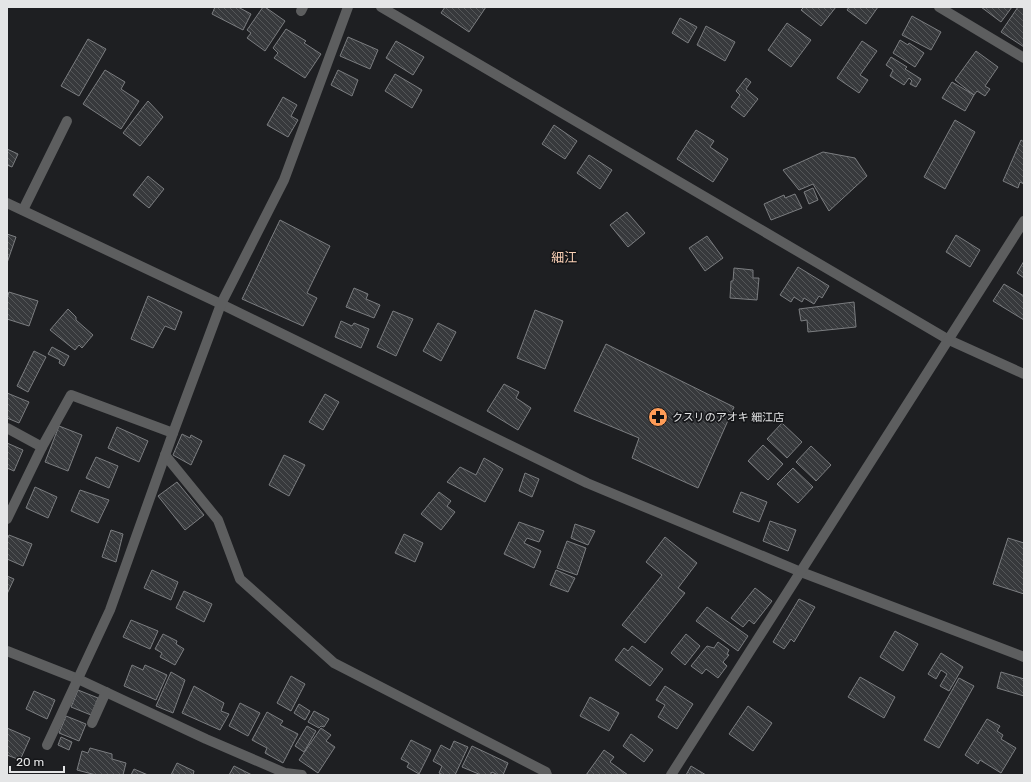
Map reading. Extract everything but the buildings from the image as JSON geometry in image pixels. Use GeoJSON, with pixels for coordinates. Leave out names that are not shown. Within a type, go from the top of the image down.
{"type":"FeatureCollection","features":[{"type":"Feature","properties":{"kind":"street"},"geometry":{"type":"LineString","coordinates":[[47,745],[110,610],[221,304],[284,180],[348,7]]}},
{"type":"Feature","properties":{"kind":"street"},"geometry":{"type":"LineString","coordinates":[[380,7],[949,340],[1024,374]]}},
{"type":"Feature","properties":{"kind":"street"},"geometry":{"type":"LineString","coordinates":[[939,7],[1024,58]]}},
{"type":"Feature","properties":{"kind":"street"},"geometry":{"type":"LineString","coordinates":[[23,210],[67,121]]}},
{"type":"Feature","properties":{"kind":"street"},"geometry":{"type":"LineString","coordinates":[[7,203],[221,304],[588,483],[801,572],[1024,657]]}},
{"type":"Feature","properties":{"kind":"street"},"geometry":{"type":"LineString","coordinates":[[671,775],[1024,221]]}},
{"type":"Feature","properties":{"kind":"street"},"geometry":{"type":"LineString","coordinates":[[7,519],[42,447],[71,395],[173,433]]}},
{"type":"Feature","properties":{"kind":"street"},"geometry":{"type":"LineString","coordinates":[[7,428],[42,447]]}},
{"type":"Feature","properties":{"kind":"street"},"geometry":{"type":"LineString","coordinates":[[165,455],[218,520],[240,579],[334,663],[546,772],[547,775]]}},
{"type":"Feature","properties":{"kind":"street"},"geometry":{"type":"LineString","coordinates":[[7,651],[78,679],[206,739],[285,773],[302,775]]}},
{"type":"Feature","properties":{"kind":"street"},"geometry":{"type":"LineString","coordinates":[[92,723],[106,692]]}},
{"type":"Feature","properties":{"kind":"place","name":"クスリのアオキ 細江店"},"geometry":{"type":"Point","coordinates":[658,417]}},
{"type":"Feature","properties":{"kind":"district","name":"細江"},"geometry":{"type":"Point","coordinates":[564,257]}}]}
